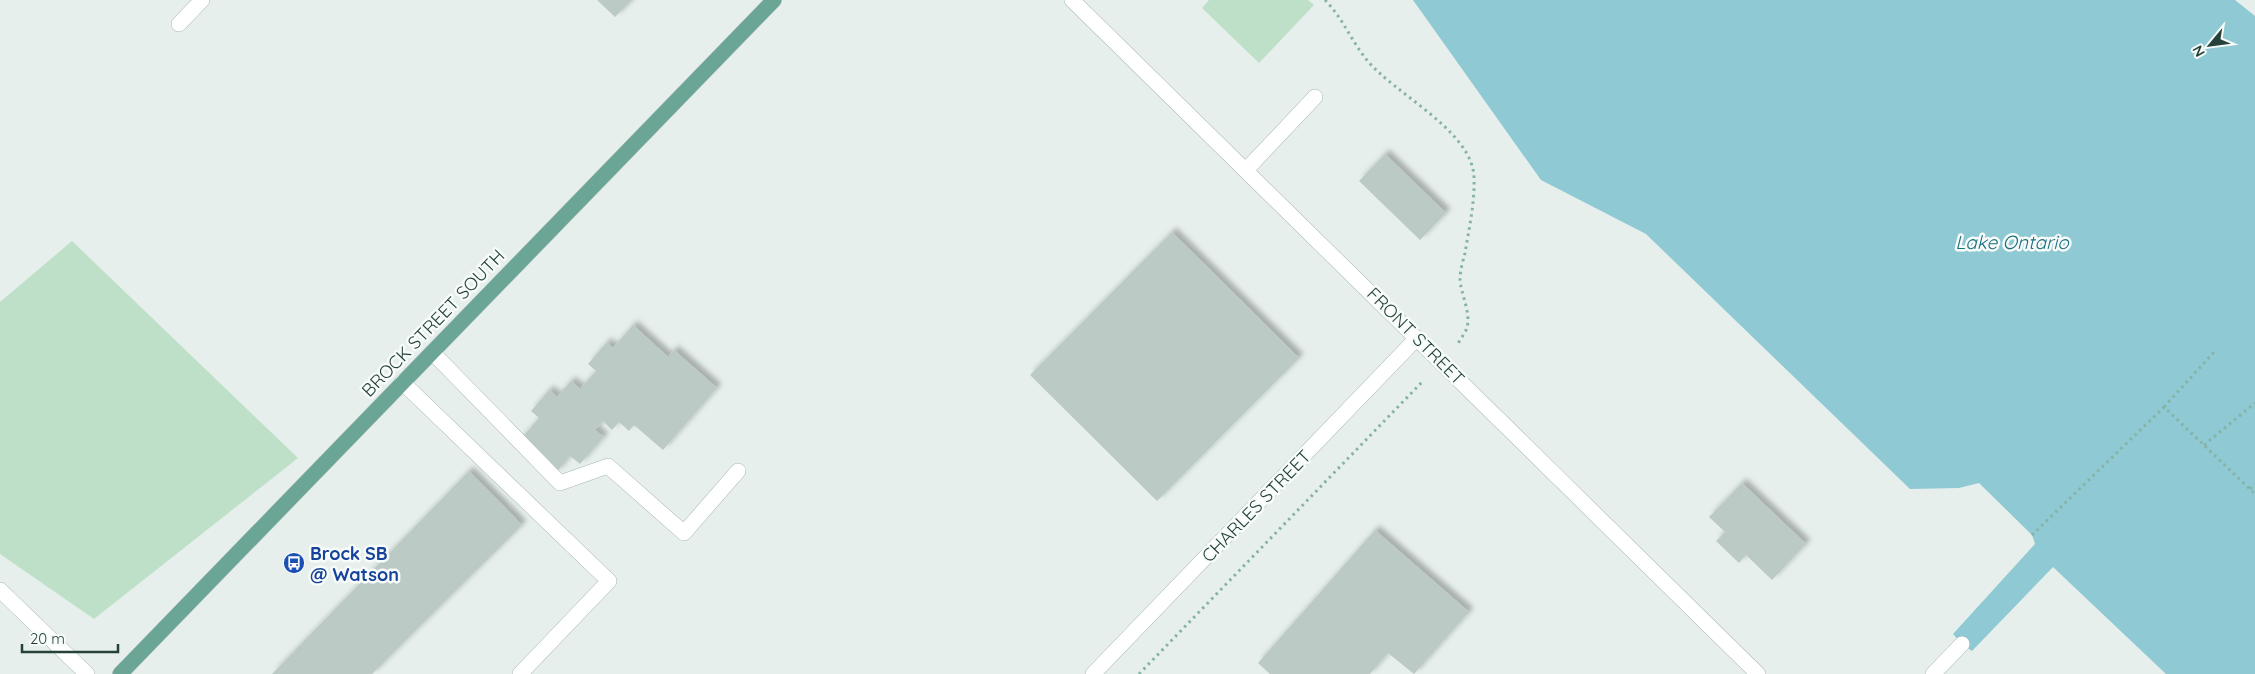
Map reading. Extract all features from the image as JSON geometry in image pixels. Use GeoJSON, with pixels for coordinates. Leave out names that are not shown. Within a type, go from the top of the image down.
{"type":"FeatureCollection","features":[{"type":"Feature","properties":{"kind":"main road","name":"BROCK STREET SOUTH"},"geometry":{"type":"LineString","coordinates":[[120,674],[774,0]]}},
{"type":"Feature","properties":{"kind":"street"},"geometry":{"type":"LineString","coordinates":[[179,24],[202,0]]}},
{"type":"Feature","properties":{"kind":"street","name":"FRONT STREET"},"geometry":{"type":"LineString","coordinates":[[1072,0],[1758,674]]}},
{"type":"Feature","properties":{"kind":"street"},"geometry":{"type":"LineString","coordinates":[[1246,170],[1315,97]]}},
{"type":"Feature","properties":{"kind":"street","name":"CHARLES STREET"},"geometry":{"type":"LineString","coordinates":[[1093,674],[1417,338]]}},
{"type":"Feature","properties":{"kind":"street"},"geometry":{"type":"LineString","coordinates":[[432,352],[560,483],[608,466],[684,533],[738,471]]}},
{"type":"Feature","properties":{"kind":"street"},"geometry":{"type":"LineString","coordinates":[[402,382],[609,581],[520,674]]}},
{"type":"Feature","properties":{"kind":"street"},"geometry":{"type":"LineString","coordinates":[[0,590],[87,674]]}},
{"type":"Feature","properties":{"kind":"street"},"geometry":{"type":"LineString","coordinates":[[1933,674],[1962,644]]}},
{"type":"Feature","properties":{"kind":"path"},"geometry":{"type":"LineString","coordinates":[[1324,0],[1333,8],[1366,60],[1397,89],[1448,129],[1458,139],[1470,163],[1474,176],[1469,226],[1460,279],[1466,305],[1467,328],[1458,344]]}},
{"type":"Feature","properties":{"kind":"path"},"geometry":{"type":"LineString","coordinates":[[2032,535],[2164,407],[2215,351]]}},
{"type":"Feature","properties":{"kind":"path"},"geometry":{"type":"LineString","coordinates":[[1139,674],[1424,380]]}},
{"type":"Feature","properties":{"kind":"path"},"geometry":{"type":"LineString","coordinates":[[2204,445],[2255,403]]}},
{"type":"Feature","properties":{"kind":"path"},"geometry":{"type":"LineString","coordinates":[[2164,407],[2255,494]]}},
{"type":"Feature","properties":{"kind":"path"},"geometry":{"type":"LineString","coordinates":[[2250,489],[2255,484]]}},
{"type":"Feature","properties":{"kind":"green space"},"geometry":{"type":"Polygon","coordinates":[[[1209,0],[1308,0],[1314,5],[1259,63],[1202,8],[1209,0]]]}},
{"type":"Feature","properties":{"kind":"green space"},"geometry":{"type":"Polygon","coordinates":[[[72,241],[298,458],[94,619],[0,554],[0,302],[72,241]]]}},
{"type":"Feature","properties":{"kind":"water","name":"Lake Ontario"},"geometry":{"type":"Polygon","coordinates":[[[1413,0],[2235,0],[2255,16],[2255,674],[2166,674],[2053,567],[1972,651],[1962,644],[1953,634],[2035,544],[2032,535],[1979,483],[1959,488],[1910,489],[1646,234],[1541,180],[1413,0]]]}},
{"type":"Feature","properties":{"kind":"building"},"geometry":{"type":"Polygon","coordinates":[[[597,0],[632,0],[615,17],[597,0]]]}},
{"type":"Feature","properties":{"kind":"building"},"geometry":{"type":"Polygon","coordinates":[[[1385,154],[1446,213],[1420,240],[1359,181],[1385,154]]]}},
{"type":"Feature","properties":{"kind":"building"},"geometry":{"type":"Polygon","coordinates":[[[1172,232],[1299,358],[1157,501],[1030,375],[1172,232]]]}},
{"type":"Feature","properties":{"kind":"building"},"geometry":{"type":"Polygon","coordinates":[[[633,325],[668,357],[674,350],[717,388],[663,450],[634,425],[629,431],[619,422],[612,430],[603,421],[595,430],[604,437],[580,464],[570,456],[556,473],[519,441],[539,418],[531,411],[549,390],[557,397],[571,381],[580,389],[596,371],[588,364],[607,342],[613,348],[633,325]]]}},
{"type":"Feature","properties":{"kind":"building"},"geometry":{"type":"Polygon","coordinates":[[[469,471],[522,525],[372,674],[272,674],[469,471]]]}},
{"type":"Feature","properties":{"kind":"building"},"geometry":{"type":"Polygon","coordinates":[[[1742,483],[1806,544],[1772,580],[1746,555],[1739,563],[1716,541],[1725,532],[1709,517],[1742,483]]]}},
{"type":"Feature","properties":{"kind":"building"},"geometry":{"type":"Polygon","coordinates":[[[1375,530],[1469,612],[1414,674],[1388,653],[1370,674],[1270,674],[1258,663],[1375,530]]]}},
{"type":"Feature","properties":{"kind":"place","name":"Brock SB @ Watson"},"geometry":{"type":"Point","coordinates":[294,563]}}]}
